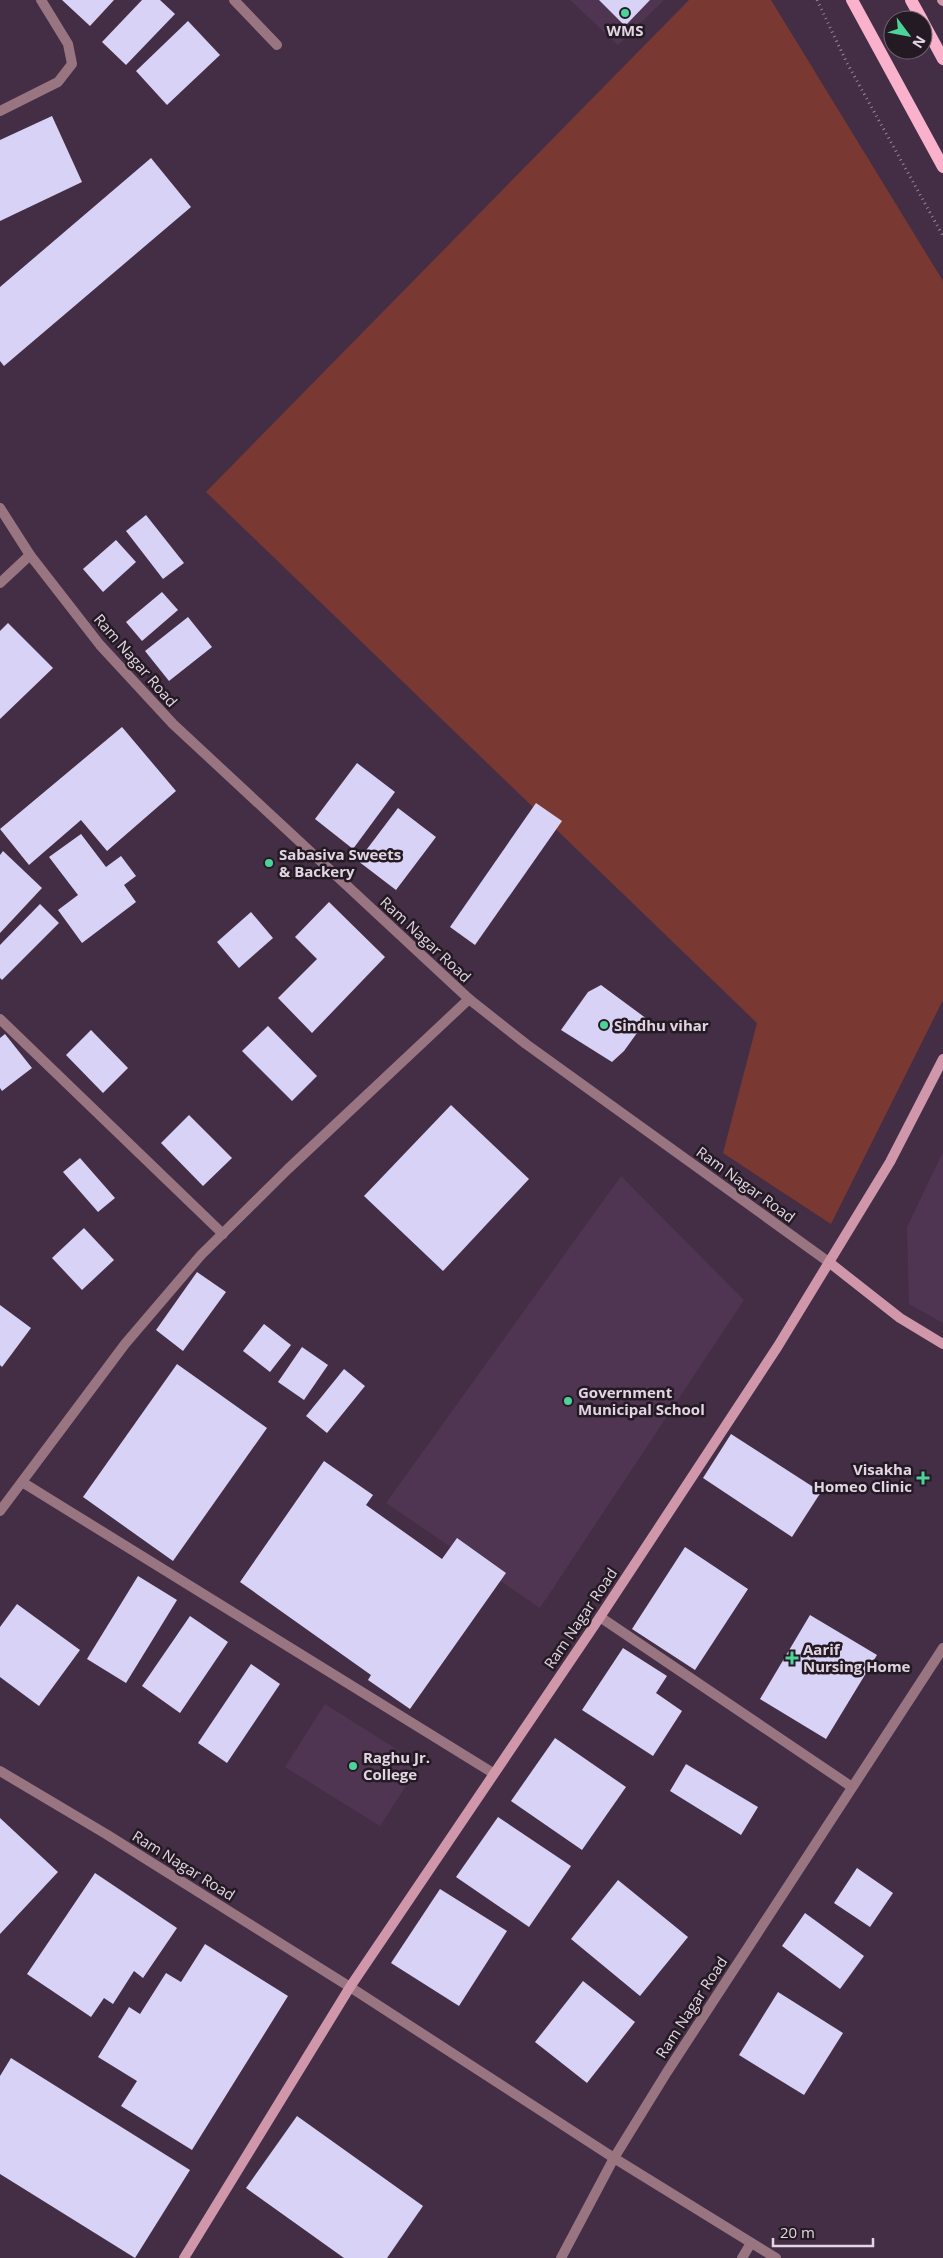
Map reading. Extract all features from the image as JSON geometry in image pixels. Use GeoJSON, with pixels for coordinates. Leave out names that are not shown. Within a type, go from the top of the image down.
{"type":"FeatureCollection","features":[{"type":"Feature","properties":{"kind":"main road"},"geometry":{"type":"LineString","coordinates":[[852,0],[943,167]]}},
{"type":"Feature","properties":{"kind":"main road"},"geometry":{"type":"LineString","coordinates":[[933,41],[943,59]]}},
{"type":"Feature","properties":{"kind":"street"},"geometry":{"type":"LineString","coordinates":[[0,110],[58,82],[72,64],[68,44],[40,0]]}},
{"type":"Feature","properties":{"kind":"street"},"geometry":{"type":"LineString","coordinates":[[234,0],[278,45]]}},
{"type":"Feature","properties":{"kind":"street","name":"Ram Nagar Road"},"geometry":{"type":"LineString","coordinates":[[0,508],[30,556],[100,645],[173,724],[469,999],[526,1044],[830,1263]]}},
{"type":"Feature","properties":{"kind":"street"},"geometry":{"type":"LineString","coordinates":[[0,583],[30,556]]}},
{"type":"Feature","properties":{"kind":"street"},"geometry":{"type":"LineString","coordinates":[[0,1511],[125,1344],[201,1255],[288,1169],[469,999]]}},
{"type":"Feature","properties":{"kind":"street"},"geometry":{"type":"LineString","coordinates":[[0,1019],[223,1234]]}},
{"type":"Feature","properties":{"kind":"street","name":"Ram Nagar Road"},"geometry":{"type":"LineString","coordinates":[[184,2258],[350,1987],[600,1617],[778,1346],[890,1162],[943,1059]]}},
{"type":"Feature","properties":{"kind":"street"},"geometry":{"type":"LineString","coordinates":[[830,1263],[900,1318],[943,1344]]}},
{"type":"Feature","properties":{"kind":"street"},"geometry":{"type":"LineString","coordinates":[[22,1482],[493,1773]]}},
{"type":"Feature","properties":{"kind":"street"},"geometry":{"type":"LineString","coordinates":[[600,1617],[852,1787]]}},
{"type":"Feature","properties":{"kind":"street","name":"Ram Nagar Road"},"geometry":{"type":"LineString","coordinates":[[561,2258],[614,2158],[667,2072],[943,1648]]}},
{"type":"Feature","properties":{"kind":"street","name":"Ram Nagar Road"},"geometry":{"type":"LineString","coordinates":[[0,1771],[106,1834],[350,1987],[614,2158],[776,2258]]}},
{"type":"Feature","properties":{"kind":"street"},"geometry":{"type":"LineString","coordinates":[[742,2258],[751,2243]]}},
{"type":"Feature","properties":{"kind":"path"},"geometry":{"type":"LineString","coordinates":[[817,0],[847,63],[943,236]]}},
{"type":"Feature","properties":{"kind":"shaded area"},"geometry":{"type":"Polygon","coordinates":[[[570,0],[664,0],[618,45],[570,0]]]}},
{"type":"Feature","properties":{"kind":"shaded area"},"geometry":{"type":"Polygon","coordinates":[[[689,0],[771,0],[943,281],[943,1000],[831,1224],[723,1153],[757,1023],[206,492],[689,0]]]}},
{"type":"Feature","properties":{"kind":"shaded area"},"geometry":{"type":"Polygon","coordinates":[[[943,1152],[943,1323],[909,1304],[907,1227],[943,1152]]]}},
{"type":"Feature","properties":{"kind":"shaded area","name":"Government Municipal School"},"geometry":{"type":"Polygon","coordinates":[[[621,1176],[744,1300],[540,1608],[386,1503],[621,1176]]]}},
{"type":"Feature","properties":{"kind":"shaded area","name":"Raghu Jr. College"},"geometry":{"type":"Polygon","coordinates":[[[325,1704],[420,1764],[380,1826],[285,1767],[325,1704]]]}},
{"type":"Feature","properties":{"kind":"building"},"geometry":{"type":"Polygon","coordinates":[[[62,0],[114,0],[90,26],[62,0]]]}},
{"type":"Feature","properties":{"kind":"building"},"geometry":{"type":"Polygon","coordinates":[[[142,0],[160,0],[175,14],[126,65],[102,42],[142,0]]]}},
{"type":"Feature","properties":{"kind":"building","name":"WMS"},"geometry":{"type":"Polygon","coordinates":[[[599,0],[650,0],[625,26],[599,0]]]}},
{"type":"Feature","properties":{"kind":"building"},"geometry":{"type":"Polygon","coordinates":[[[188,21],[220,55],[167,105],[136,71],[188,21]]]}},
{"type":"Feature","properties":{"kind":"building"},"geometry":{"type":"Polygon","coordinates":[[[52,116],[82,182],[0,221],[0,140],[52,116]]]}},
{"type":"Feature","properties":{"kind":"building"},"geometry":{"type":"Polygon","coordinates":[[[151,158],[191,207],[4,366],[0,361],[0,287],[151,158]]]}},
{"type":"Feature","properties":{"kind":"building"},"geometry":{"type":"Polygon","coordinates":[[[146,515],[184,563],[163,579],[126,531],[146,515]]]}},
{"type":"Feature","properties":{"kind":"building"},"geometry":{"type":"Polygon","coordinates":[[[116,540],[136,562],[103,592],[83,569],[116,540]]]}},
{"type":"Feature","properties":{"kind":"building"},"geometry":{"type":"Polygon","coordinates":[[[162,592],[178,610],[142,641],[126,622],[162,592]]]}},
{"type":"Feature","properties":{"kind":"building"},"geometry":{"type":"Polygon","coordinates":[[[188,617],[212,647],[169,681],[145,651],[188,617]]]}},
{"type":"Feature","properties":{"kind":"building"},"geometry":{"type":"Polygon","coordinates":[[[8,623],[53,668],[0,719],[0,631],[8,623]]]}},
{"type":"Feature","properties":{"kind":"building"},"geometry":{"type":"Polygon","coordinates":[[[122,727],[176,791],[107,851],[81,820],[29,865],[0,829],[122,727]]]}},
{"type":"Feature","properties":{"kind":"building"},"geometry":{"type":"Polygon","coordinates":[[[357,763],[395,792],[353,849],[315,819],[357,763]]]}},
{"type":"Feature","properties":{"kind":"building"},"geometry":{"type":"Polygon","coordinates":[[[536,803],[562,821],[475,945],[450,927],[536,803]]]}},
{"type":"Feature","properties":{"kind":"building"},"geometry":{"type":"Polygon","coordinates":[[[398,808],[436,837],[396,890],[358,861],[398,808]]]}},
{"type":"Feature","properties":{"kind":"building"},"geometry":{"type":"Polygon","coordinates":[[[81,834],[106,867],[121,856],[136,876],[124,885],[136,902],[82,943],[58,910],[78,895],[49,857],[81,834]]]}},
{"type":"Feature","properties":{"kind":"building"},"geometry":{"type":"Polygon","coordinates":[[[3,851],[42,888],[0,933],[0,855],[3,851]]]}},
{"type":"Feature","properties":{"kind":"building"},"geometry":{"type":"Polygon","coordinates":[[[329,902],[385,957],[312,1033],[278,998],[317,959],[295,937],[329,902]]]}},
{"type":"Feature","properties":{"kind":"building"},"geometry":{"type":"Polygon","coordinates":[[[40,904],[59,923],[2,980],[0,978],[0,945],[40,904]]]}},
{"type":"Feature","properties":{"kind":"building"},"geometry":{"type":"Polygon","coordinates":[[[251,912],[273,938],[239,968],[217,942],[251,912]]]}},
{"type":"Feature","properties":{"kind":"building","name":"Sindhu vihar"},"geometry":{"type":"Polygon","coordinates":[[[601,985],[647,1019],[624,1051],[612,1062],[561,1030],[588,992],[601,985]]]}},
{"type":"Feature","properties":{"kind":"building"},"geometry":{"type":"Polygon","coordinates":[[[268,1026],[317,1076],[292,1101],[242,1051],[268,1026]]]}},
{"type":"Feature","properties":{"kind":"building"},"geometry":{"type":"Polygon","coordinates":[[[91,1030],[128,1068],[103,1093],[66,1055],[91,1030]]]}},
{"type":"Feature","properties":{"kind":"building"},"geometry":{"type":"Polygon","coordinates":[[[5,1034],[32,1068],[2,1091],[0,1088],[0,1038],[5,1034]]]}},
{"type":"Feature","properties":{"kind":"building"},"geometry":{"type":"Polygon","coordinates":[[[451,1105],[529,1179],[443,1271],[364,1196],[451,1105]]]}},
{"type":"Feature","properties":{"kind":"building"},"geometry":{"type":"Polygon","coordinates":[[[189,1115],[232,1158],[203,1186],[161,1143],[189,1115]]]}},
{"type":"Feature","properties":{"kind":"building"},"geometry":{"type":"Polygon","coordinates":[[[80,1158],[115,1198],[98,1212],[63,1172],[80,1158]]]}},
{"type":"Feature","properties":{"kind":"building"},"geometry":{"type":"Polygon","coordinates":[[[84,1228],[114,1260],[82,1290],[52,1258],[84,1228]]]}},
{"type":"Feature","properties":{"kind":"building"},"geometry":{"type":"Polygon","coordinates":[[[197,1272],[226,1292],[183,1351],[156,1330],[197,1272]]]}},
{"type":"Feature","properties":{"kind":"building"},"geometry":{"type":"Polygon","coordinates":[[[0,1305],[31,1328],[2,1367],[0,1365],[0,1305]]]}},
{"type":"Feature","properties":{"kind":"building"},"geometry":{"type":"Polygon","coordinates":[[[264,1324],[291,1345],[270,1372],[243,1351],[264,1324]]]}},
{"type":"Feature","properties":{"kind":"building"},"geometry":{"type":"Polygon","coordinates":[[[302,1347],[328,1365],[304,1400],[278,1382],[302,1347]]]}},
{"type":"Feature","properties":{"kind":"building"},"geometry":{"type":"Polygon","coordinates":[[[177,1364],[267,1428],[173,1561],[83,1497],[177,1364]]]}},
{"type":"Feature","properties":{"kind":"building"},"geometry":{"type":"Polygon","coordinates":[[[344,1369],[365,1386],[327,1433],[306,1416],[344,1369]]]}},
{"type":"Feature","properties":{"kind":"building"},"geometry":{"type":"Polygon","coordinates":[[[731,1434],[821,1492],[792,1537],[703,1478],[731,1434]]]}},
{"type":"Feature","properties":{"kind":"building"},"geometry":{"type":"Polygon","coordinates":[[[324,1461],[373,1495],[366,1505],[442,1559],[457,1538],[506,1573],[410,1709],[368,1680],[371,1675],[240,1582],[324,1461]]]}},
{"type":"Feature","properties":{"kind":"building"},"geometry":{"type":"Polygon","coordinates":[[[685,1547],[748,1589],[695,1670],[632,1629],[685,1547]]]}},
{"type":"Feature","properties":{"kind":"building"},"geometry":{"type":"Polygon","coordinates":[[[138,1576],[177,1600],[126,1683],[87,1659],[138,1576]]]}},
{"type":"Feature","properties":{"kind":"building"},"geometry":{"type":"Polygon","coordinates":[[[17,1604],[80,1650],[39,1706],[0,1677],[0,1627],[17,1604]]]}},
{"type":"Feature","properties":{"kind":"building"},"geometry":{"type":"Polygon","coordinates":[[[810,1615],[877,1655],[826,1739],[760,1699],[810,1615]]]}},
{"type":"Feature","properties":{"kind":"building"},"geometry":{"type":"Polygon","coordinates":[[[190,1616],[228,1642],[180,1713],[142,1686],[190,1616]]]}},
{"type":"Feature","properties":{"kind":"building"},"geometry":{"type":"Polygon","coordinates":[[[623,1648],[667,1676],[656,1693],[682,1711],[653,1756],[582,1710],[623,1648]]]}},
{"type":"Feature","properties":{"kind":"building"},"geometry":{"type":"Polygon","coordinates":[[[251,1664],[280,1684],[227,1763],[198,1743],[251,1664]]]}},
{"type":"Feature","properties":{"kind":"building"},"geometry":{"type":"Polygon","coordinates":[[[555,1738],[626,1787],[582,1850],[511,1801],[555,1738]]]}},
{"type":"Feature","properties":{"kind":"building"},"geometry":{"type":"Polygon","coordinates":[[[686,1764],[758,1807],[741,1835],[670,1791],[686,1764]]]}},
{"type":"Feature","properties":{"kind":"building"},"geometry":{"type":"Polygon","coordinates":[[[498,1817],[571,1866],[529,1927],[456,1877],[498,1817]]]}},
{"type":"Feature","properties":{"kind":"building"},"geometry":{"type":"Polygon","coordinates":[[[0,1818],[58,1872],[0,1934],[0,1818]]]}},
{"type":"Feature","properties":{"kind":"building"},"geometry":{"type":"Polygon","coordinates":[[[857,1868],[893,1893],[870,1927],[834,1903],[857,1868]]]}},
{"type":"Feature","properties":{"kind":"building"},"geometry":{"type":"Polygon","coordinates":[[[95,1873],[177,1928],[143,1978],[134,1971],[113,2004],[104,1998],[91,2017],[27,1974],[95,1873]]]}},
{"type":"Feature","properties":{"kind":"building"},"geometry":{"type":"Polygon","coordinates":[[[618,1880],[688,1937],[640,1996],[571,1939],[618,1880]]]}},
{"type":"Feature","properties":{"kind":"building"},"geometry":{"type":"Polygon","coordinates":[[[440,1889],[507,1931],[459,2006],[391,1963],[440,1889]]]}},
{"type":"Feature","properties":{"kind":"building"},"geometry":{"type":"Polygon","coordinates":[[[805,1913],[864,1956],[840,1989],[782,1946],[805,1913]]]}},
{"type":"Feature","properties":{"kind":"building"},"geometry":{"type":"Polygon","coordinates":[[[205,1944],[288,1996],[192,2150],[121,2106],[137,2081],[98,2057],[129,2007],[140,2014],[166,1973],[181,1982],[205,1944]]]}},
{"type":"Feature","properties":{"kind":"building"},"geometry":{"type":"Polygon","coordinates":[[[583,1981],[635,2022],[587,2083],[535,2042],[583,1981]]]}},
{"type":"Feature","properties":{"kind":"building"},"geometry":{"type":"Polygon","coordinates":[[[778,1992],[843,2033],[804,2095],[739,2055],[778,1992]]]}},
{"type":"Feature","properties":{"kind":"building"},"geometry":{"type":"Polygon","coordinates":[[[11,2058],[190,2170],[135,2258],[0,2174],[0,2076],[11,2058]]]}},
{"type":"Feature","properties":{"kind":"building"},"geometry":{"type":"Polygon","coordinates":[[[297,2116],[423,2206],[387,2258],[344,2258],[246,2188],[297,2116]]]}},
{"type":"Feature","properties":{"kind":"place","name":"WMS"},"geometry":{"type":"Point","coordinates":[625,13]}},
{"type":"Feature","properties":{"kind":"place","name":"Sabasiva Sweets & Backery"},"geometry":{"type":"Point","coordinates":[269,863]}},
{"type":"Feature","properties":{"kind":"place","name":"Sindhu vihar"},"geometry":{"type":"Point","coordinates":[604,1025]}},
{"type":"Feature","properties":{"kind":"place","name":"Government Municipal School"},"geometry":{"type":"Point","coordinates":[568,1401]}},
{"type":"Feature","properties":{"kind":"place","name":"Visakha Homeo Clinic"},"geometry":{"type":"Point","coordinates":[923,1478]}},
{"type":"Feature","properties":{"kind":"place","name":"Aarif Nursing Home"},"geometry":{"type":"Point","coordinates":[792,1658]}},
{"type":"Feature","properties":{"kind":"place","name":"Raghu Jr. College"},"geometry":{"type":"Point","coordinates":[353,1766]}}]}
